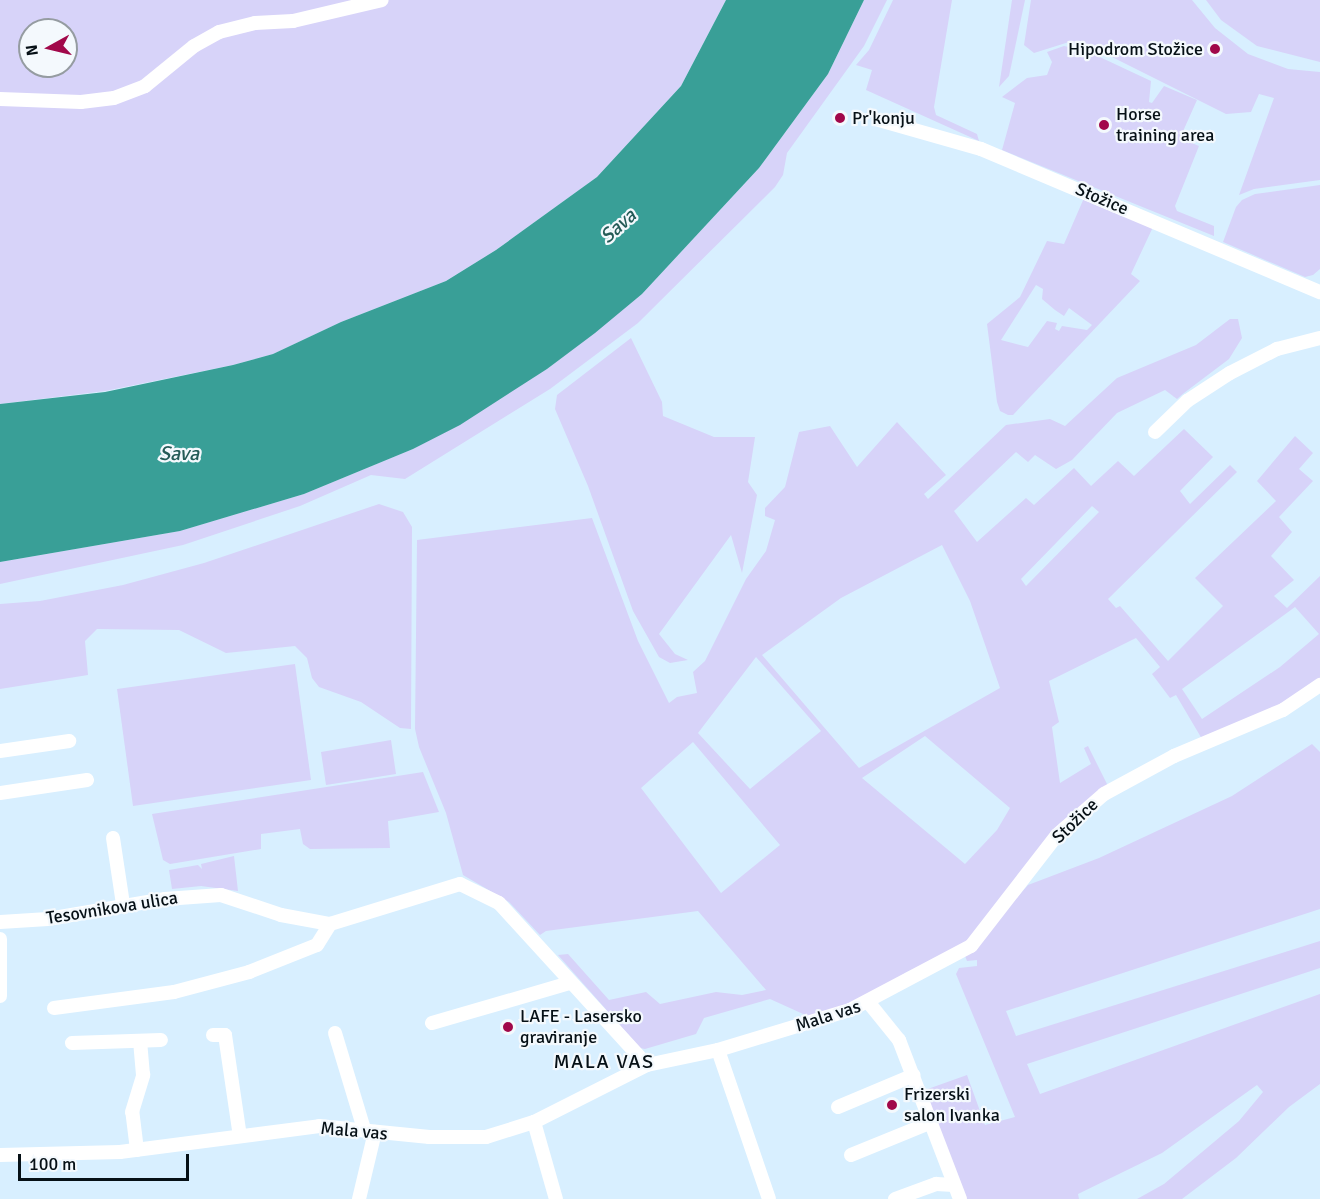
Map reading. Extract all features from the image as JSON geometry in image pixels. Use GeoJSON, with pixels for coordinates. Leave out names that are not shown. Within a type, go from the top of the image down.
{"type":"FeatureCollection","features":[{"type":"Feature","properties":{"kind":"street"},"geometry":{"type":"LineString","coordinates":[[0,99],[81,102],[114,98],[145,86],[194,45],[219,32],[325,15],[382,0]]}},
{"type":"Feature","properties":{"kind":"street","name":"Stožice"},"geometry":{"type":"LineString","coordinates":[[879,120],[981,149],[1320,292]]}},
{"type":"Feature","properties":{"kind":"street"},"geometry":{"type":"LineString","coordinates":[[1155,432],[1187,401],[1230,373],[1277,349],[1320,338]]}},
{"type":"Feature","properties":{"kind":"street","name":"Stožice"},"geometry":{"type":"LineString","coordinates":[[868,1003],[905,979],[941,964],[971,946],[1020,888],[1057,835],[1104,794],[1174,756],[1282,710],[1320,686]]}},
{"type":"Feature","properties":{"kind":"street"},"geometry":{"type":"LineString","coordinates":[[0,751],[69,741]]}},
{"type":"Feature","properties":{"kind":"street"},"geometry":{"type":"LineString","coordinates":[[0,793],[87,780]]}},
{"type":"Feature","properties":{"kind":"street"},"geometry":{"type":"LineString","coordinates":[[113,838],[123,904]]}},
{"type":"Feature","properties":{"kind":"street","name":"Tesovnikova ulica"},"geometry":{"type":"LineString","coordinates":[[0,922],[59,918],[123,904],[221,895],[281,915],[330,924],[460,884],[499,903],[646,1065]]}},
{"type":"Feature","properties":{"kind":"street"},"geometry":{"type":"LineString","coordinates":[[54,1008],[174,992],[249,972],[317,945],[330,924]]}},
{"type":"Feature","properties":{"kind":"street"},"geometry":{"type":"LineString","coordinates":[[0,939],[0,996]]}},
{"type":"Feature","properties":{"kind":"street"},"geometry":{"type":"LineString","coordinates":[[432,1023],[570,983]]}},
{"type":"Feature","properties":{"kind":"street"},"geometry":{"type":"LineString","coordinates":[[868,1003],[899,1040],[960,1199]]}},
{"type":"Feature","properties":{"kind":"street","name":"Mala vas"},"geometry":{"type":"LineString","coordinates":[[0,1155],[137,1150],[319,1126],[462,1139],[486,1137],[534,1122],[646,1065],[718,1050],[868,1003]]}},
{"type":"Feature","properties":{"kind":"street"},"geometry":{"type":"LineString","coordinates":[[335,1034],[370,1130],[359,1199]]}},
{"type":"Feature","properties":{"kind":"street"},"geometry":{"type":"LineString","coordinates":[[213,1035],[225,1035],[240,1136]]}},
{"type":"Feature","properties":{"kind":"street"},"geometry":{"type":"LineString","coordinates":[[72,1043],[140,1043],[161,1040]]}},
{"type":"Feature","properties":{"kind":"street"},"geometry":{"type":"LineString","coordinates":[[137,1150],[132,1112],[143,1075],[140,1043]]}},
{"type":"Feature","properties":{"kind":"street"},"geometry":{"type":"LineString","coordinates":[[718,1050],[769,1199]]}},
{"type":"Feature","properties":{"kind":"street"},"geometry":{"type":"LineString","coordinates":[[838,1107],[914,1075]]}},
{"type":"Feature","properties":{"kind":"street"},"geometry":{"type":"LineString","coordinates":[[534,1122],[555,1199]]}},
{"type":"Feature","properties":{"kind":"street"},"geometry":{"type":"LineString","coordinates":[[851,1155],[932,1122]]}},
{"type":"Feature","properties":{"kind":"street"},"geometry":{"type":"LineString","coordinates":[[895,1199],[936,1184],[954,1185]]}},
{"type":"Feature","properties":{"kind":"shaded area"},"geometry":{"type":"Polygon","coordinates":[[[0,0],[726,0],[681,86],[597,177],[496,250],[446,281],[341,322],[273,354],[233,365],[105,391],[0,404],[0,0]]]}},
{"type":"Feature","properties":{"kind":"shaded area"},"geometry":{"type":"Polygon","coordinates":[[[864,0],[887,0],[864,46],[787,153],[783,175],[775,187],[638,323],[550,389],[405,479],[371,475],[300,506],[183,545],[0,584],[0,562],[180,531],[304,494],[413,449],[547,369],[642,294],[759,168],[828,74],[864,0]]]}},
{"type":"Feature","properties":{"kind":"shaded area"},"geometry":{"type":"Polygon","coordinates":[[[893,0],[952,0],[934,107],[936,115],[977,134],[979,141],[866,90],[872,70],[856,65],[869,50],[893,0]]]}},
{"type":"Feature","properties":{"kind":"shaded area"},"geometry":{"type":"Polygon","coordinates":[[[1012,0],[1025,0],[1009,76],[999,87],[1012,0]]]}},
{"type":"Feature","properties":{"kind":"shaded area"},"geometry":{"type":"Polygon","coordinates":[[[1031,0],[1192,0],[1215,28],[1248,54],[1288,69],[1320,72],[1320,180],[1254,189],[1239,195],[1274,98],[1259,94],[1251,112],[1226,114],[1094,48],[1069,42],[1034,53],[1024,45],[1031,0]]]}},
{"type":"Feature","properties":{"kind":"shaded area"},"geometry":{"type":"Polygon","coordinates":[[[1206,0],[1320,0],[1320,62],[1257,46],[1221,20],[1206,0]]]}},
{"type":"Feature","properties":{"kind":"shaded area"},"geometry":{"type":"Polygon","coordinates":[[[1064,46],[1087,51],[1151,81],[1149,102],[1152,103],[1164,86],[1197,100],[1180,138],[1199,146],[1175,206],[1177,211],[1214,226],[1214,236],[1002,150],[1015,103],[1002,97],[1027,78],[1047,75],[1052,62],[1047,52],[1064,46]]]}},
{"type":"Feature","properties":{"kind":"shaded area"},"geometry":{"type":"Polygon","coordinates":[[[1320,185],[1320,269],[1313,275],[1305,277],[1223,242],[1236,207],[1242,200],[1255,194],[1320,185]]]}},
{"type":"Feature","properties":{"kind":"shaded area"},"geometry":{"type":"Polygon","coordinates":[[[1084,198],[1153,227],[1131,274],[1140,281],[1013,415],[1008,415],[1000,411],[997,402],[987,324],[1020,297],[1047,241],[1064,244],[1084,198]],[[1036,285],[1001,340],[1028,347],[1047,321],[1057,323],[1055,329],[1059,331],[1062,326],[1087,330],[1092,325],[1069,308],[1064,316],[1055,310],[1042,299],[1043,289],[1036,285]]]}},
{"type":"Feature","properties":{"kind":"shaded area"},"geometry":{"type":"Polygon","coordinates":[[[1230,319],[1238,319],[1242,338],[1229,359],[1177,399],[1165,390],[1117,413],[1072,460],[1056,469],[1035,455],[1028,462],[1016,452],[954,511],[977,542],[1026,498],[1034,505],[1074,468],[1091,486],[1118,461],[1134,476],[1184,429],[1213,457],[1180,491],[1190,504],[1230,465],[1237,472],[1108,599],[1116,608],[1120,606],[1168,661],[1223,606],[1195,578],[1276,501],[1257,481],[1295,436],[1313,453],[1299,469],[1313,481],[1279,517],[1292,532],[1271,556],[1294,580],[1274,596],[1287,608],[1320,576],[1320,678],[1280,705],[1202,739],[1176,695],[1170,698],[1152,674],[1160,667],[1136,638],[1049,681],[1059,722],[1052,727],[1060,783],[1091,764],[1084,748],[1088,746],[1108,786],[1060,823],[966,944],[907,972],[851,1006],[812,1018],[770,999],[704,1018],[696,1034],[645,1049],[640,1048],[558,955],[568,954],[609,1000],[646,992],[660,1004],[716,992],[742,995],[766,990],[698,911],[546,931],[540,935],[509,902],[463,875],[446,813],[419,747],[415,729],[417,540],[592,518],[638,641],[669,703],[677,697],[697,693],[693,672],[705,661],[746,579],[766,551],[775,520],[765,516],[765,508],[785,487],[799,432],[830,426],[857,467],[897,422],[946,475],[924,494],[928,499],[1006,425],[1050,419],[1065,426],[1117,378],[1196,345],[1230,319]],[[1092,506],[1021,579],[1026,586],[1099,512],[1092,506]],[[942,545],[841,598],[762,655],[859,768],[1000,688],[970,601],[942,545]],[[1295,607],[1182,689],[1202,719],[1280,667],[1319,634],[1295,607]],[[756,657],[698,733],[750,789],[821,731],[756,657]],[[925,736],[862,778],[965,864],[997,830],[1010,808],[925,736]],[[693,742],[641,788],[721,893],[780,845],[693,742]]]}},
{"type":"Feature","properties":{"kind":"shaded area"},"geometry":{"type":"Polygon","coordinates":[[[631,338],[662,402],[663,416],[714,437],[755,437],[748,482],[757,495],[742,573],[731,535],[659,634],[675,654],[688,660],[670,663],[659,657],[633,611],[588,486],[555,409],[557,395],[631,338]]]}},
{"type":"Feature","properties":{"kind":"shaded area"},"geometry":{"type":"Polygon","coordinates":[[[379,504],[403,512],[412,527],[411,729],[400,728],[361,702],[319,687],[312,678],[307,658],[295,646],[226,653],[179,630],[97,629],[85,641],[88,675],[0,689],[0,604],[40,601],[123,585],[204,563],[379,504]]]}},
{"type":"Feature","properties":{"kind":"shaded area"},"geometry":{"type":"Polygon","coordinates":[[[295,664],[311,780],[133,806],[117,689],[295,664]]]}},
{"type":"Feature","properties":{"kind":"shaded area"},"geometry":{"type":"Polygon","coordinates":[[[391,740],[396,774],[326,785],[321,752],[391,740]]]}},
{"type":"Feature","properties":{"kind":"shaded area"},"geometry":{"type":"Polygon","coordinates":[[[1312,744],[1320,752],[1320,909],[1006,1011],[1016,1036],[1320,941],[1320,968],[1027,1064],[1040,1094],[1320,994],[1320,1084],[1289,1107],[1236,1158],[1182,1199],[1137,1199],[1164,1184],[1239,1121],[1263,1092],[1257,1085],[1162,1153],[1078,1194],[1079,1199],[964,1199],[925,1090],[967,1075],[985,1125],[1015,1117],[956,974],[959,968],[977,966],[977,960],[967,961],[965,956],[1028,885],[1099,858],[1232,796],[1312,744]]]}},
{"type":"Feature","properties":{"kind":"shaded area"},"geometry":{"type":"Polygon","coordinates":[[[423,772],[439,812],[388,821],[390,848],[310,849],[303,844],[300,829],[261,834],[261,849],[170,864],[163,860],[152,814],[423,772]]]}},
{"type":"Feature","properties":{"kind":"shaded area"},"geometry":{"type":"Polygon","coordinates":[[[234,856],[238,891],[201,886],[172,889],[169,870],[198,865],[202,869],[201,864],[234,856]]]}},
{"type":"Feature","properties":{"kind":"water","name":"Sava"},"geometry":{"type":"Polygon","coordinates":[[[726,0],[864,0],[828,74],[759,168],[642,294],[595,333],[547,369],[460,425],[413,449],[304,494],[180,531],[0,562],[0,404],[105,392],[233,365],[273,354],[341,322],[446,281],[496,250],[597,177],[681,86],[726,0]]]}},
{"type":"Feature","properties":{"kind":"place","name":"Hipodrom Stožice"},"geometry":{"type":"Point","coordinates":[1215,49]}},
{"type":"Feature","properties":{"kind":"place","name":"Pr'konju"},"geometry":{"type":"Point","coordinates":[840,118]}},
{"type":"Feature","properties":{"kind":"place","name":"Horse training area"},"geometry":{"type":"Point","coordinates":[1104,125]}},
{"type":"Feature","properties":{"kind":"place","name":"LAFE - Lasersko graviranje"},"geometry":{"type":"Point","coordinates":[508,1027]}},
{"type":"Feature","properties":{"kind":"place","name":"Frizerski salon Ivanka"},"geometry":{"type":"Point","coordinates":[892,1105]}},
{"type":"Feature","properties":{"kind":"district","name":"MALA VAS"},"geometry":{"type":"Point","coordinates":[604,1061]}}]}
